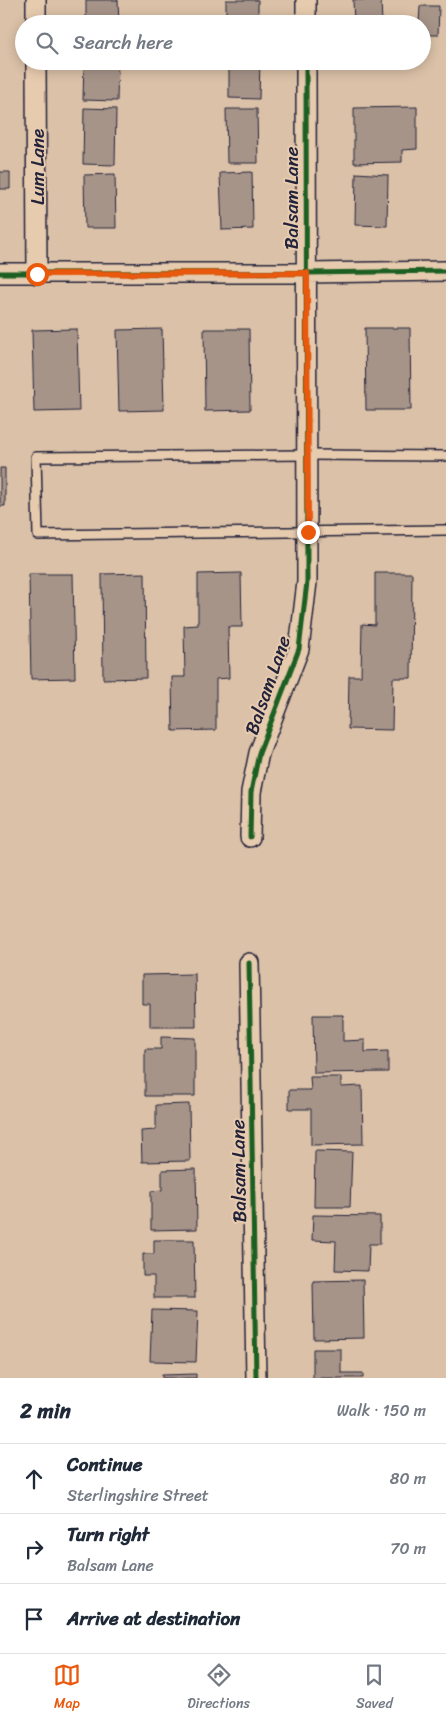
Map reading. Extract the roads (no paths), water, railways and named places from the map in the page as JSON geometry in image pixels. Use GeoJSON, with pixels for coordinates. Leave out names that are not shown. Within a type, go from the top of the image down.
{"type":"FeatureCollection","features":[{"type":"Feature","properties":{"kind":"street"},"geometry":{"type":"LineString","coordinates":[[36,0],[36,15]]}},
{"type":"Feature","properties":{"kind":"street"},"geometry":{"type":"LineString","coordinates":[[306,0],[306,15]]}},
{"type":"Feature","properties":{"kind":"street","name":"Lum Lane"},"geometry":{"type":"LineString","coordinates":[[36,70],[37,274]]}},
{"type":"Feature","properties":{"kind":"street","name":"Balsam Lane"},"geometry":{"type":"LineString","coordinates":[[250,837],[251,792],[259,753],[299,649],[307,582],[306,70]]}},
{"type":"Feature","properties":{"kind":"street"},"geometry":{"type":"LineString","coordinates":[[0,274],[446,271]]}},
{"type":"Feature","properties":{"kind":"street","name":"Balsam Lane"},"geometry":{"type":"LineString","coordinates":[[249,963],[256,1378]]}},
{"type":"Feature","properties":{"kind":"lane"},"geometry":{"type":"LineString","coordinates":[[446,456],[36,457],[38,535],[446,530]]}}]}
